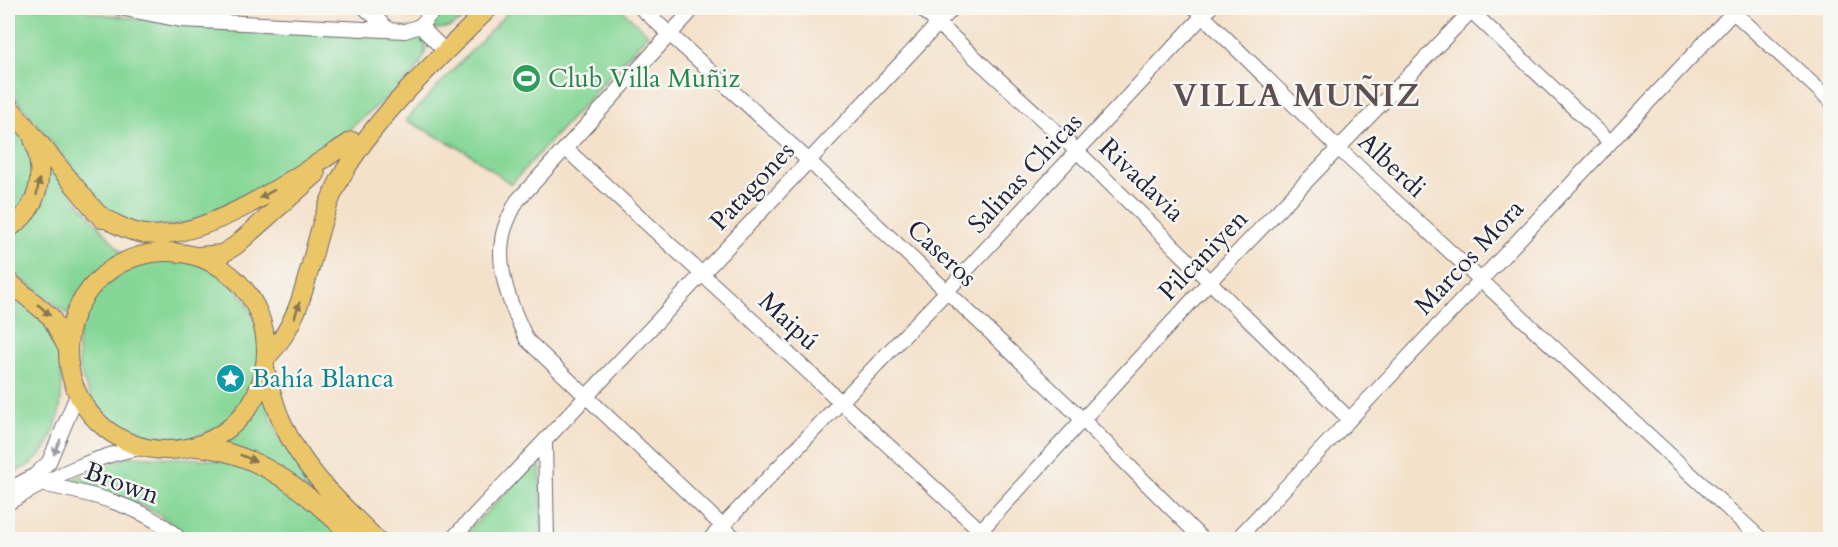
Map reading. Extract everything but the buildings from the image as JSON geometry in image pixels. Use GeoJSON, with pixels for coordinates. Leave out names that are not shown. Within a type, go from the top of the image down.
{"type":"FeatureCollection","features":[{"type":"Feature","properties":{"kind":"main road"},"geometry":{"type":"LineString","coordinates":[[191,447],[222,432],[247,410],[258,390],[266,363],[292,325],[321,224],[335,188],[363,144],[402,99],[489,8]]}},
{"type":"Feature","properties":{"kind":"main road"},"geometry":{"type":"LineString","coordinates":[[8,105],[95,212],[133,241],[172,252],[214,256],[235,246],[402,99]]}},
{"type":"Feature","properties":{"kind":"main road"},"geometry":{"type":"LineString","coordinates":[[8,229],[26,214],[39,187],[39,165],[31,134]]}},
{"type":"Feature","properties":{"kind":"main road"},"geometry":{"type":"LineString","coordinates":[[95,212],[134,231],[158,234],[183,230],[255,201],[352,141]]}},
{"type":"Feature","properties":{"kind":"main road"},"geometry":{"type":"LineString","coordinates":[[172,252],[149,253],[128,260],[108,271],[92,287],[75,316],[68,349],[70,371],[78,393],[90,412],[105,428],[125,440],[146,447],[169,449],[191,447],[231,452],[263,465],[320,506],[356,540]]}},
{"type":"Feature","properties":{"kind":"main road"},"geometry":{"type":"LineString","coordinates":[[194,255],[224,270],[249,294],[260,314],[265,335],[266,363],[282,423],[299,453],[333,496],[377,540]]}},
{"type":"Feature","properties":{"kind":"main road"},"geometry":{"type":"LineString","coordinates":[[8,281],[51,317],[68,349]]}},
{"type":"Feature","properties":{"kind":"street"},"geometry":{"type":"LineString","coordinates":[[120,8],[172,12],[181,20],[405,31],[420,26],[436,8]]}},
{"type":"Feature","properties":{"kind":"street"},"geometry":{"type":"LineString","coordinates":[[365,8],[388,29]]}},
{"type":"Feature","properties":{"kind":"street","name":"Caseros"},"geometry":{"type":"LineString","coordinates":[[641,8],[947,291],[1082,419],[1203,540]]}},
{"type":"Feature","properties":{"kind":"street"},"geometry":{"type":"LineString","coordinates":[[694,8],[517,201],[501,241],[503,268],[510,297],[527,340],[737,540]]}},
{"type":"Feature","properties":{"kind":"street","name":"Rivadavia"},"geometry":{"type":"LineString","coordinates":[[921,8],[1078,152],[1211,280],[1349,419]]}},
{"type":"Feature","properties":{"kind":"street","name":"Patagones"},"geometry":{"type":"LineString","coordinates":[[451,540],[545,442],[586,395],[704,274],[952,8]]}},
{"type":"Feature","properties":{"kind":"street"},"geometry":{"type":"LineString","coordinates":[[1471,8],[1610,142]]}},
{"type":"Feature","properties":{"kind":"street","name":"Pilcaniyen"},"geometry":{"type":"LineString","coordinates":[[976,535],[1211,280],[1339,149],[1471,8]]}},
{"type":"Feature","properties":{"kind":"street"},"geometry":{"type":"LineString","coordinates":[[1733,9],[1830,100]]}},
{"type":"Feature","properties":{"kind":"street","name":"Marcos Mora"},"geometry":{"type":"LineString","coordinates":[[1236,540],[1733,9]]}},
{"type":"Feature","properties":{"kind":"street","name":"Alberdi"},"geometry":{"type":"LineString","coordinates":[[1203,10],[1339,149],[1762,540]]}},
{"type":"Feature","properties":{"kind":"street","name":"Salinas Chicas"},"geometry":{"type":"LineString","coordinates":[[709,540],[1078,152],[1203,10]]}},
{"type":"Feature","properties":{"kind":"street"},"geometry":{"type":"LineString","coordinates":[[420,26],[446,52]]}},
{"type":"Feature","properties":{"kind":"street","name":"Maipú"},"geometry":{"type":"LineString","coordinates":[[565,148],[841,401],[976,535]]}},
{"type":"Feature","properties":{"kind":"street"},"geometry":{"type":"LineString","coordinates":[[8,490],[34,475],[49,462],[78,393]]}},
{"type":"Feature","properties":{"kind":"street"},"geometry":{"type":"LineString","coordinates":[[545,442],[547,540]]}},
{"type":"Feature","properties":{"kind":"street"},"geometry":{"type":"LineString","coordinates":[[8,503],[41,484],[113,453],[146,447]]}},
{"type":"Feature","properties":{"kind":"street","name":"Brown"},"geometry":{"type":"LineString","coordinates":[[41,484],[94,497],[142,513],[170,529],[181,540]]}},
{"type":"Feature","properties":{"kind":"green space"},"geometry":{"type":"Polygon","coordinates":[[[8,8],[83,8],[93,13],[221,29],[415,35],[425,39],[426,45],[424,57],[406,81],[308,164],[197,222],[140,228],[110,212],[101,203],[8,89],[8,8]]]}},
{"type":"Feature","properties":{"kind":"green space"},"geometry":{"type":"Polygon","coordinates":[[[441,8],[476,8],[449,27],[429,28],[430,19],[441,8]]]}},
{"type":"Feature","properties":{"kind":"green space","name":"Club Villa Muñiz"},"geometry":{"type":"Polygon","coordinates":[[[512,8],[620,8],[648,34],[511,184],[467,152],[406,120],[512,8]]]}},
{"type":"Feature","properties":{"kind":"green space"},"geometry":{"type":"Polygon","coordinates":[[[8,117],[28,142],[35,187],[8,224],[8,117]]]}},
{"type":"Feature","properties":{"kind":"green space"},"geometry":{"type":"Polygon","coordinates":[[[45,167],[49,167],[122,253],[121,258],[96,275],[83,288],[68,314],[8,269],[8,234],[45,167]]]}},
{"type":"Feature","properties":{"kind":"green space"},"geometry":{"type":"Polygon","coordinates":[[[169,259],[187,260],[204,265],[234,285],[254,315],[259,332],[259,368],[254,385],[234,415],[204,435],[187,440],[169,441],[151,440],[134,435],[104,415],[84,385],[79,368],[78,350],[79,332],[84,315],[104,285],[134,265],[151,260],[169,259]]]}},
{"type":"Feature","properties":{"kind":"green space"},"geometry":{"type":"Polygon","coordinates":[[[8,290],[35,312],[48,328],[59,358],[62,391],[56,424],[42,453],[31,464],[8,476],[8,290]]]}},
{"type":"Feature","properties":{"kind":"green space"},"geometry":{"type":"Polygon","coordinates":[[[264,391],[273,424],[281,439],[300,466],[334,504],[215,443],[241,426],[264,391]]]}},
{"type":"Feature","properties":{"kind":"green space"},"geometry":{"type":"Polygon","coordinates":[[[129,456],[202,459],[235,463],[269,478],[317,513],[343,539],[191,539],[161,516],[143,506],[67,482],[129,456]]]}},
{"type":"Feature","properties":{"kind":"green space"},"geometry":{"type":"Polygon","coordinates":[[[537,461],[540,464],[543,539],[459,540],[537,461]]]}},
{"type":"Feature","properties":{"kind":"place","name":"Club Villa Muñiz"},"geometry":{"type":"Point","coordinates":[527,78]}},
{"type":"Feature","properties":{"kind":"place","name":"Bahía Blanca"},"geometry":{"type":"Point","coordinates":[231,378]}},
{"type":"Feature","properties":{"kind":"district","name":"VILLA MUÑIZ"},"geometry":{"type":"Point","coordinates":[1297,96]}}]}
